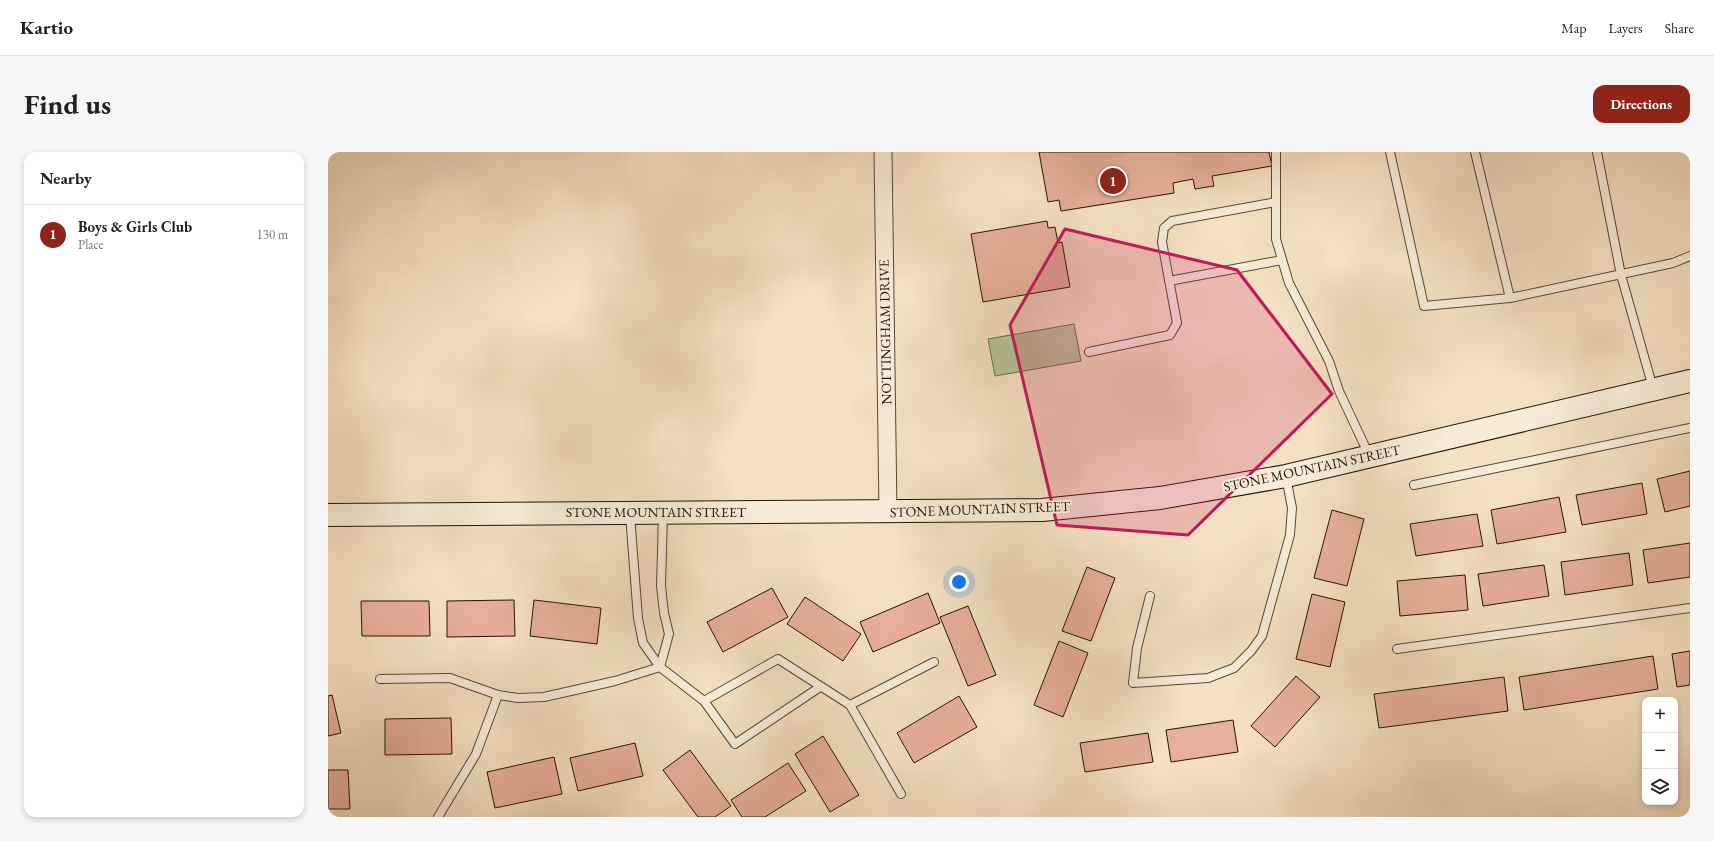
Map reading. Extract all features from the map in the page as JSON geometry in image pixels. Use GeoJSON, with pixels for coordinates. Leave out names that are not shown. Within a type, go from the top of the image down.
{"type":"FeatureCollection","features":[{"type":"Feature","properties":{"kind":"main road","name":"STONE MOUNTAIN STREET"},"geometry":{"type":"LineString","coordinates":[[328,515],[1042,510],[1160,498],[1286,476],[1370,455],[1690,381]]}},
{"type":"Feature","properties":{"kind":"street","name":"NOTTINGHAM DRIVE"},"geometry":{"type":"LineString","coordinates":[[883,152],[888,512]]}},
{"type":"Feature","properties":{"kind":"lane"},"geometry":{"type":"LineString","coordinates":[[1276,152],[1276,239],[1289,283],[1329,361],[1339,391],[1370,455]]}},
{"type":"Feature","properties":{"kind":"lane"},"geometry":{"type":"LineString","coordinates":[[1390,152],[1424,306],[1510,298],[1622,275],[1673,263],[1690,256]]}},
{"type":"Feature","properties":{"kind":"lane"},"geometry":{"type":"LineString","coordinates":[[1475,152],[1510,298]]}},
{"type":"Feature","properties":{"kind":"lane"},"geometry":{"type":"LineString","coordinates":[[1598,152],[1622,275],[1654,389]]}},
{"type":"Feature","properties":{"kind":"lane"},"geometry":{"type":"LineString","coordinates":[[1089,352],[1170,335],[1177,324],[1162,242],[1164,228],[1172,221],[1276,202]]}},
{"type":"Feature","properties":{"kind":"lane"},"geometry":{"type":"LineString","coordinates":[[1170,281],[1282,260]]}},
{"type":"Feature","properties":{"kind":"lane"},"geometry":{"type":"LineString","coordinates":[[1414,485],[1690,428]]}},
{"type":"Feature","properties":{"kind":"lane"},"geometry":{"type":"LineString","coordinates":[[1150,596],[1137,648],[1133,684],[1208,678],[1234,668],[1252,650],[1262,636],[1286,549],[1290,534],[1292,508],[1286,476]]}},
{"type":"Feature","properties":{"kind":"lane"},"geometry":{"type":"LineString","coordinates":[[630,512],[639,624],[643,643],[660,667],[704,702],[735,744],[820,687]]}},
{"type":"Feature","properties":{"kind":"lane"},"geometry":{"type":"LineString","coordinates":[[660,667],[669,634],[664,613],[661,586],[663,512]]}},
{"type":"Feature","properties":{"kind":"lane"},"geometry":{"type":"LineString","coordinates":[[1397,649],[1690,608]]}},
{"type":"Feature","properties":{"kind":"lane"},"geometry":{"type":"LineString","coordinates":[[704,702],[778,659],[850,705],[901,794]]}},
{"type":"Feature","properties":{"kind":"lane"},"geometry":{"type":"LineString","coordinates":[[850,705],[934,662]]}},
{"type":"Feature","properties":{"kind":"lane"},"geometry":{"type":"LineString","coordinates":[[380,678],[450,678],[498,695],[518,698],[544,697],[615,681],[660,667]]}},
{"type":"Feature","properties":{"kind":"lane"},"geometry":{"type":"LineString","coordinates":[[438,817],[476,754],[498,695]]}},
{"type":"Feature","properties":{"kind":"highlighted area"},"geometry":{"type":"Polygon","coordinates":[[[1065,229],[1237,270],[1332,394],[1188,535],[1057,525],[1010,325],[1065,229]]]}},
{"type":"Feature","properties":{"kind":"green space"},"geometry":{"type":"Polygon","coordinates":[[[1074,324],[1081,361],[995,376],[988,339],[1074,324]]]}},
{"type":"Feature","properties":{"kind":"building"},"geometry":{"type":"Polygon","coordinates":[[[1039,152],[1269,152],[1272,166],[1212,176],[1214,186],[1195,189],[1193,179],[1173,183],[1174,193],[1061,211],[1059,200],[1048,202],[1039,152]]]}},
{"type":"Feature","properties":{"kind":"building"},"geometry":{"type":"Polygon","coordinates":[[[1047,221],[1048,228],[1055,227],[1058,243],[1062,242],[1070,287],[983,302],[971,234],[1047,221]]]}},
{"type":"Feature","properties":{"kind":"building"},"geometry":{"type":"Polygon","coordinates":[[[1690,471],[1690,506],[1665,512],[1657,479],[1690,471]]]}},
{"type":"Feature","properties":{"kind":"building"},"geometry":{"type":"Polygon","coordinates":[[[1642,483],[1647,514],[1582,525],[1576,495],[1642,483]]]}},
{"type":"Feature","properties":{"kind":"building"},"geometry":{"type":"Polygon","coordinates":[[[1559,497],[1566,532],[1497,544],[1491,510],[1559,497]]]}},
{"type":"Feature","properties":{"kind":"building"},"geometry":{"type":"Polygon","coordinates":[[[1332,510],[1364,519],[1347,586],[1314,578],[1332,510]]]}},
{"type":"Feature","properties":{"kind":"building"},"geometry":{"type":"Polygon","coordinates":[[[1477,514],[1483,546],[1416,556],[1410,524],[1477,514]]]}},
{"type":"Feature","properties":{"kind":"building"},"geometry":{"type":"Polygon","coordinates":[[[1690,543],[1690,577],[1648,583],[1643,550],[1690,543]]]}},
{"type":"Feature","properties":{"kind":"building"},"geometry":{"type":"Polygon","coordinates":[[[1629,553],[1633,585],[1565,595],[1561,562],[1629,553]]]}},
{"type":"Feature","properties":{"kind":"building"},"geometry":{"type":"Polygon","coordinates":[[[1544,565],[1549,596],[1483,606],[1478,574],[1544,565]]]}},
{"type":"Feature","properties":{"kind":"building"},"geometry":{"type":"Polygon","coordinates":[[[1087,567],[1115,578],[1091,641],[1062,631],[1087,567]]]}},
{"type":"Feature","properties":{"kind":"building"},"geometry":{"type":"Polygon","coordinates":[[[1465,575],[1468,610],[1400,616],[1397,581],[1465,575]]]}},
{"type":"Feature","properties":{"kind":"building"},"geometry":{"type":"Polygon","coordinates":[[[772,588],[788,617],[723,652],[707,622],[772,588]]]}},
{"type":"Feature","properties":{"kind":"building"},"geometry":{"type":"Polygon","coordinates":[[[928,593],[940,623],[873,652],[860,622],[928,593]]]}},
{"type":"Feature","properties":{"kind":"building"},"geometry":{"type":"Polygon","coordinates":[[[1312,594],[1345,602],[1330,667],[1296,659],[1312,594]]]}},
{"type":"Feature","properties":{"kind":"building"},"geometry":{"type":"Polygon","coordinates":[[[805,597],[861,634],[843,661],[787,624],[805,597]]]}},
{"type":"Feature","properties":{"kind":"building"},"geometry":{"type":"Polygon","coordinates":[[[514,600],[515,636],[447,637],[447,601],[514,600]]]}},
{"type":"Feature","properties":{"kind":"building"},"geometry":{"type":"Polygon","coordinates":[[[534,600],[601,608],[597,644],[530,636],[534,600]]]}},
{"type":"Feature","properties":{"kind":"building"},"geometry":{"type":"Polygon","coordinates":[[[361,601],[429,601],[430,636],[362,636],[361,601]]]}},
{"type":"Feature","properties":{"kind":"building"},"geometry":{"type":"Polygon","coordinates":[[[968,606],[996,675],[968,686],[940,617],[968,606]]]}},
{"type":"Feature","properties":{"kind":"building"},"geometry":{"type":"Polygon","coordinates":[[[1059,641],[1088,653],[1063,717],[1034,705],[1059,641]]]}},
{"type":"Feature","properties":{"kind":"building"},"geometry":{"type":"Polygon","coordinates":[[[1690,651],[1690,685],[1677,687],[1672,654],[1690,651]]]}},
{"type":"Feature","properties":{"kind":"building"},"geometry":{"type":"Polygon","coordinates":[[[1653,656],[1658,689],[1524,710],[1519,677],[1653,656]]]}},
{"type":"Feature","properties":{"kind":"building"},"geometry":{"type":"Polygon","coordinates":[[[1296,676],[1320,697],[1275,747],[1251,726],[1296,676]]]}},
{"type":"Feature","properties":{"kind":"building"},"geometry":{"type":"Polygon","coordinates":[[[1504,677],[1508,711],[1379,728],[1374,694],[1504,677]]]}},
{"type":"Feature","properties":{"kind":"building"},"geometry":{"type":"Polygon","coordinates":[[[332,695],[341,733],[328,736],[328,696],[332,695]]]}},
{"type":"Feature","properties":{"kind":"building"},"geometry":{"type":"Polygon","coordinates":[[[959,696],[977,727],[914,763],[897,733],[959,696]]]}},
{"type":"Feature","properties":{"kind":"building"},"geometry":{"type":"Polygon","coordinates":[[[451,718],[452,754],[385,755],[385,719],[451,718]]]}},
{"type":"Feature","properties":{"kind":"building"},"geometry":{"type":"Polygon","coordinates":[[[1233,720],[1238,752],[1171,762],[1166,730],[1233,720]]]}},
{"type":"Feature","properties":{"kind":"building"},"geometry":{"type":"Polygon","coordinates":[[[1148,733],[1153,762],[1085,772],[1080,743],[1148,733]]]}},
{"type":"Feature","properties":{"kind":"building"},"geometry":{"type":"Polygon","coordinates":[[[823,736],[859,795],[830,812],[795,754],[823,736]]]}},
{"type":"Feature","properties":{"kind":"building"},"geometry":{"type":"Polygon","coordinates":[[[635,743],[643,776],[578,791],[570,758],[635,743]]]}},
{"type":"Feature","properties":{"kind":"building"},"geometry":{"type":"Polygon","coordinates":[[[690,750],[731,806],[715,817],[698,817],[663,770],[690,750]]]}},
{"type":"Feature","properties":{"kind":"building"},"geometry":{"type":"Polygon","coordinates":[[[554,757],[562,794],[495,808],[487,772],[554,757]]]}},
{"type":"Feature","properties":{"kind":"building"},"geometry":{"type":"Polygon","coordinates":[[[788,763],[806,791],[765,817],[742,817],[731,800],[788,763]]]}},
{"type":"Feature","properties":{"kind":"building"},"geometry":{"type":"Polygon","coordinates":[[[328,770],[348,770],[350,809],[328,809],[328,770]]]}},
{"type":"Feature","properties":{"kind":"place","name":"Boys & Girls Club"},"geometry":{"type":"Point","coordinates":[1113,181]}}]}
